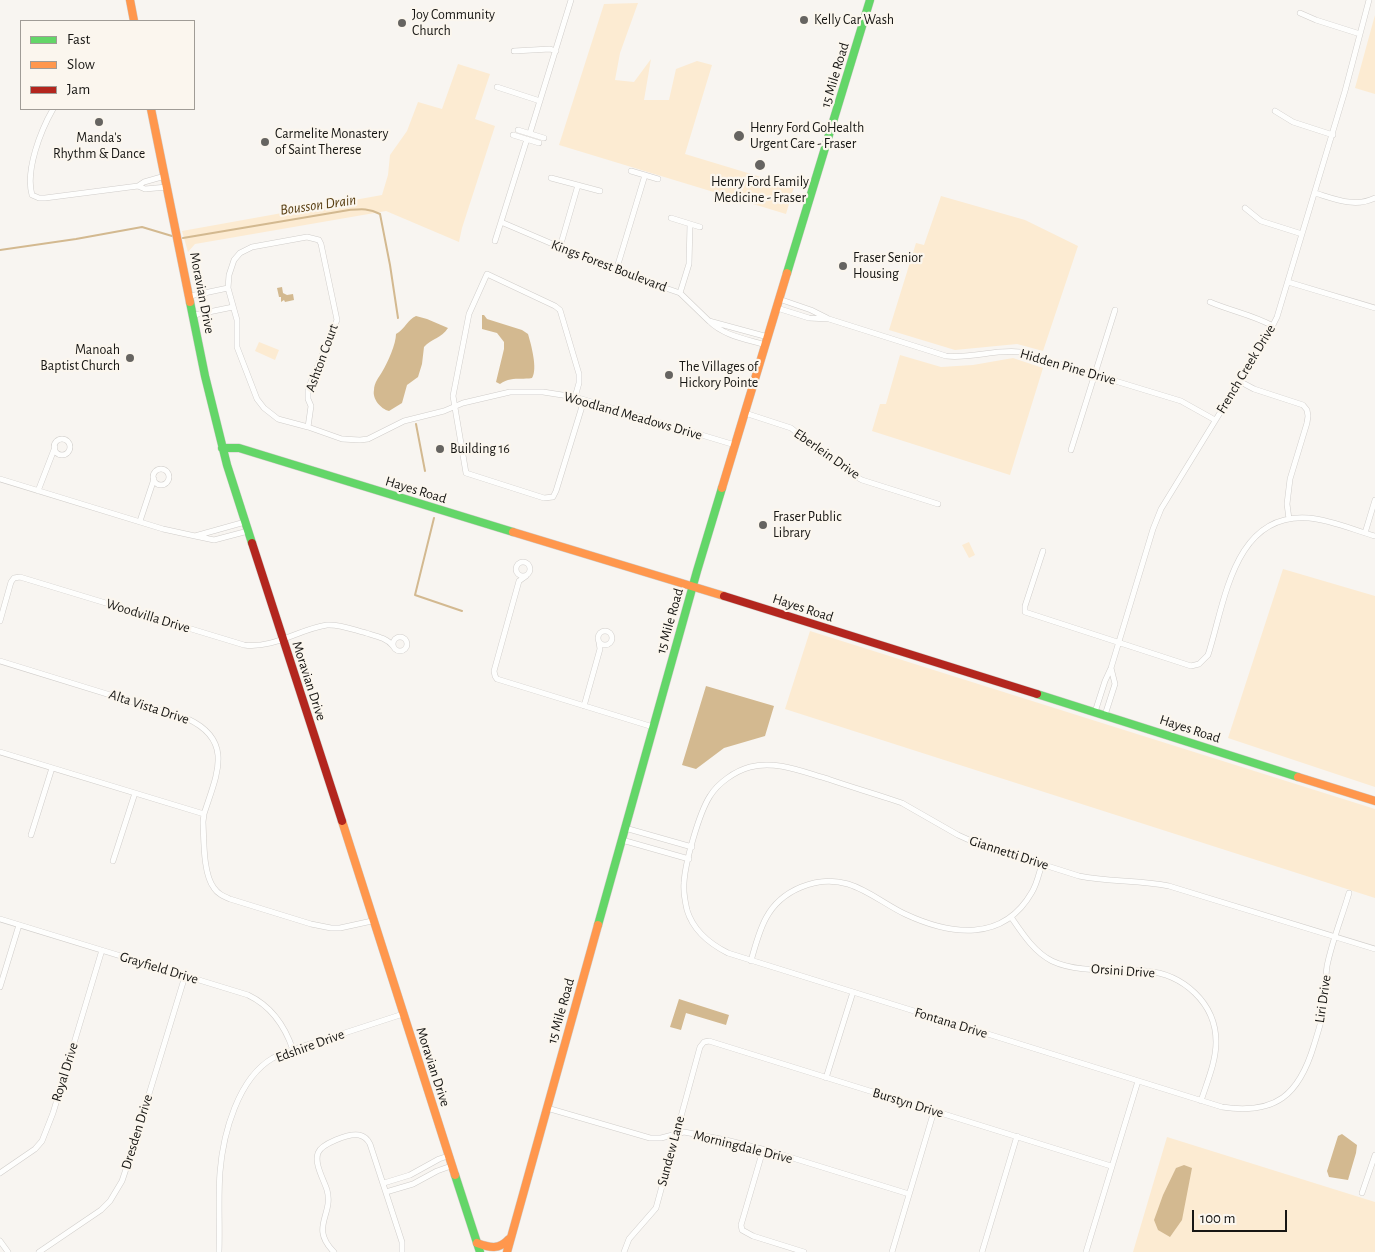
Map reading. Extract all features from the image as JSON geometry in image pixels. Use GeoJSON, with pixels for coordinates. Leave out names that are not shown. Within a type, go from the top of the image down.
{"type":"FeatureCollection","features":[{"type":"Feature","properties":{"kind":"street"},"geometry":{"type":"LineString","coordinates":[[130,0],[134,20]]}},
{"type":"Feature","properties":{"kind":"street"},"geometry":{"type":"LineString","coordinates":[[530,133],[571,0]]}},
{"type":"Feature","properties":{"kind":"street","name":"15 Mile Road"},"geometry":{"type":"LineString","coordinates":[[507,1252],[693,586],[870,0]]}},
{"type":"Feature","properties":{"kind":"street","name":"French Creek Drive"},"geometry":{"type":"LineString","coordinates":[[1095,712],[1104,681],[1111,668],[1153,529],[1161,509],[1273,326],[1315,193],[1369,0]]}},
{"type":"Feature","properties":{"kind":"street"},"geometry":{"type":"LineString","coordinates":[[1300,13],[1360,34]]}},
{"type":"Feature","properties":{"kind":"street"},"geometry":{"type":"LineString","coordinates":[[514,51],[550,49],[556,51]]}},
{"type":"Feature","properties":{"kind":"street"},"geometry":{"type":"LineString","coordinates":[[497,87],[540,101]]}},
{"type":"Feature","properties":{"kind":"street"},"geometry":{"type":"LineString","coordinates":[[52,110],[46,121],[31,167],[32,196],[45,198],[138,186],[150,189],[167,187]]}},
{"type":"Feature","properties":{"kind":"street","name":"Moravian Drive"},"geometry":{"type":"LineString","coordinates":[[151,110],[207,385],[222,448],[480,1252]]}},
{"type":"Feature","properties":{"kind":"street"},"geometry":{"type":"LineString","coordinates":[[1275,111],[1293,122],[1332,135]]}},
{"type":"Feature","properties":{"kind":"street"},"geometry":{"type":"LineString","coordinates":[[518,130],[544,138]]}},
{"type":"Feature","properties":{"kind":"street"},"geometry":{"type":"LineString","coordinates":[[513,135],[539,143]]}},
{"type":"Feature","properties":{"kind":"street"},"geometry":{"type":"LineString","coordinates":[[495,241],[527,139]]}},
{"type":"Feature","properties":{"kind":"street"},"geometry":{"type":"LineString","coordinates":[[631,171],[658,179]]}},
{"type":"Feature","properties":{"kind":"street"},"geometry":{"type":"LineString","coordinates":[[616,271],[645,175]]}},
{"type":"Feature","properties":{"kind":"street"},"geometry":{"type":"LineString","coordinates":[[138,186],[144,182],[165,176]]}},
{"type":"Feature","properties":{"kind":"street"},"geometry":{"type":"LineString","coordinates":[[550,178],[600,191]]}},
{"type":"Feature","properties":{"kind":"street"},"geometry":{"type":"LineString","coordinates":[[560,247],[578,185]]}},
{"type":"Feature","properties":{"kind":"street"},"geometry":{"type":"LineString","coordinates":[[1315,193],[1344,202],[1355,203],[1375,198]]}},
{"type":"Feature","properties":{"kind":"street"},"geometry":{"type":"LineString","coordinates":[[1246,208],[1261,221],[1302,234]]}},
{"type":"Feature","properties":{"kind":"street"},"geometry":{"type":"LineString","coordinates":[[671,218],[700,227]]}},
{"type":"Feature","properties":{"kind":"street","name":"Kings Forest Boulevard"},"geometry":{"type":"LineString","coordinates":[[501,222],[616,271],[680,293],[709,321],[725,333],[766,345]]}},
{"type":"Feature","properties":{"kind":"street"},"geometry":{"type":"LineString","coordinates":[[680,293],[689,264],[690,224]]}},
{"type":"Feature","properties":{"kind":"street","name":"Ashton Court"},"geometry":{"type":"LineString","coordinates":[[230,297],[228,275],[234,260],[245,250],[307,237],[319,240],[322,244],[337,320],[308,389],[308,399],[311,406],[308,427]]}},
{"type":"Feature","properties":{"kind":"street"},"geometry":{"type":"LineString","coordinates":[[575,397],[580,378],[560,310],[487,274],[469,314],[453,396],[466,473],[547,499],[553,496],[584,400]]}},
{"type":"Feature","properties":{"kind":"street"},"geometry":{"type":"LineString","coordinates":[[1288,282],[1375,308]]}},
{"type":"Feature","properties":{"kind":"street"},"geometry":{"type":"LineString","coordinates":[[190,296],[228,288]]}},
{"type":"Feature","properties":{"kind":"street","name":"Woodland Meadows Drive"},"geometry":{"type":"LineString","coordinates":[[230,297],[237,320],[237,347],[257,399],[264,408],[278,419],[342,439],[368,439],[404,421],[454,407],[463,402],[510,392],[543,392],[575,397],[735,445]]}},
{"type":"Feature","properties":{"kind":"street","name":"Hidden Pine Drive"},"geometry":{"type":"LineString","coordinates":[[780,299],[811,310],[829,320]]}},
{"type":"Feature","properties":{"kind":"street"},"geometry":{"type":"LineString","coordinates":[[1210,302],[1248,314],[1273,326]]}},
{"type":"Feature","properties":{"kind":"street"},"geometry":{"type":"LineString","coordinates":[[194,315],[233,307]]}},
{"type":"Feature","properties":{"kind":"street","name":"Hidden Pine Drive"},"geometry":{"type":"LineString","coordinates":[[777,308],[809,318],[829,320],[946,356],[966,357],[1013,351],[1181,401],[1215,420]]}},
{"type":"Feature","properties":{"kind":"street"},"geometry":{"type":"LineString","coordinates":[[1071,450],[1115,310]]}},
{"type":"Feature","properties":{"kind":"street","name":"Kings Forest Boulevard"},"geometry":{"type":"LineString","coordinates":[[709,321],[768,337]]}},
{"type":"Feature","properties":{"kind":"street"},"geometry":{"type":"LineString","coordinates":[[1239,381],[1254,389],[1298,402],[1307,410],[1307,423],[1288,490],[1289,519]]}},
{"type":"Feature","properties":{"kind":"street","name":"Eberlein Drive"},"geometry":{"type":"LineString","coordinates":[[745,413],[791,428],[846,471],[862,480],[938,504]]}},
{"type":"Feature","properties":{"kind":"street"},"geometry":{"type":"LineString","coordinates":[[38,490],[56,442],[66,440],[70,448],[67,453],[51,456]]}},
{"type":"Feature","properties":{"kind":"street","name":"Hayes Road"},"geometry":{"type":"LineString","coordinates":[[222,448],[231,446],[239,448],[435,510],[693,586],[913,657],[1105,715],[1375,801]]}},
{"type":"Feature","properties":{"kind":"street"},"geometry":{"type":"LineString","coordinates":[[55,447],[56,452],[60,454]]}},
{"type":"Feature","properties":{"kind":"street"},"geometry":{"type":"LineString","coordinates":[[140,521],[152,487],[154,474],[157,470],[162,469],[166,471],[168,481],[152,487]]}},
{"type":"Feature","properties":{"kind":"street"},"geometry":{"type":"LineString","coordinates":[[0,479],[140,521],[214,540],[248,531]]}},
{"type":"Feature","properties":{"kind":"street"},"geometry":{"type":"LineString","coordinates":[[154,479],[159,484]]}},
{"type":"Feature","properties":{"kind":"street"},"geometry":{"type":"LineString","coordinates":[[1365,533],[1375,500]]}},
{"type":"Feature","properties":{"kind":"street"},"geometry":{"type":"LineString","coordinates":[[1043,551],[1025,606],[1025,612],[1190,666],[1199,664],[1208,655],[1235,566],[1244,549],[1258,534],[1271,525],[1289,519],[1301,518],[1321,520],[1375,536]]}},
{"type":"Feature","properties":{"kind":"street"},"geometry":{"type":"LineString","coordinates":[[195,536],[246,522]]}},
{"type":"Feature","properties":{"kind":"street"},"geometry":{"type":"LineString","coordinates":[[519,581],[529,573],[530,568],[523,562],[517,565],[516,570],[519,581],[494,671],[495,676],[500,680],[653,727]]}},
{"type":"Feature","properties":{"kind":"street"},"geometry":{"type":"LineString","coordinates":[[517,574],[526,576]]}},
{"type":"Feature","properties":{"kind":"street","name":"Woodvilla Drive"},"geometry":{"type":"LineString","coordinates":[[0,621],[11,582],[14,578],[20,577],[244,645],[256,646],[329,625],[340,626],[387,640]]}},
{"type":"Feature","properties":{"kind":"street"},"geometry":{"type":"LineString","coordinates":[[584,706],[600,649],[599,634],[603,631],[608,631],[612,639],[610,643],[600,649]]}},
{"type":"Feature","properties":{"kind":"street"},"geometry":{"type":"LineString","coordinates":[[400,636],[405,638],[407,642],[406,647],[401,651],[396,650],[387,640],[400,636]]}},
{"type":"Feature","properties":{"kind":"street"},"geometry":{"type":"LineString","coordinates":[[393,646],[396,638]]}},
{"type":"Feature","properties":{"kind":"street"},"geometry":{"type":"LineString","coordinates":[[600,642],[606,645]]}},
{"type":"Feature","properties":{"kind":"street","name":"Alta Vista Drive"},"geometry":{"type":"LineString","coordinates":[[0,661],[188,719],[198,724],[212,736],[217,746],[219,759],[204,814],[204,832],[207,872],[213,887],[218,893],[230,899],[321,926],[340,928],[372,920]]}},
{"type":"Feature","properties":{"kind":"street","name":"French Creek Drive"},"geometry":{"type":"LineString","coordinates":[[1105,715],[1115,684],[1111,668]]}},
{"type":"Feature","properties":{"kind":"street"},"geometry":{"type":"LineString","coordinates":[[0,752],[204,814]]}},
{"type":"Feature","properties":{"kind":"street","name":"Giannetti Drive"},"geometry":{"type":"LineString","coordinates":[[692,847],[704,808],[710,795],[719,785],[736,773],[749,767],[762,765],[784,766],[902,803],[967,840],[1042,864],[1095,879],[1156,883],[1169,886],[1375,949]]}},
{"type":"Feature","properties":{"kind":"street"},"geometry":{"type":"LineString","coordinates":[[31,835],[52,768]]}},
{"type":"Feature","properties":{"kind":"street"},"geometry":{"type":"LineString","coordinates":[[113,861],[135,793]]}},
{"type":"Feature","properties":{"kind":"street"},"geometry":{"type":"LineString","coordinates":[[625,828],[692,847]]}},
{"type":"Feature","properties":{"kind":"street"},"geometry":{"type":"LineString","coordinates":[[622,840],[689,858]]}},
{"type":"Feature","properties":{"kind":"street","name":"Fontana Drive"},"geometry":{"type":"LineString","coordinates":[[692,847],[684,884],[684,898],[688,912],[696,927],[706,939],[718,948],[750,961],[1222,1108],[1252,1109],[1268,1106],[1282,1098]]}},
{"type":"Feature","properties":{"kind":"street"},"geometry":{"type":"LineString","coordinates":[[750,961],[762,926],[771,910],[789,893],[804,886],[819,882],[848,884],[905,914],[956,930],[976,931],[987,929],[1011,917],[1024,904],[1032,893],[1042,864]]}},
{"type":"Feature","properties":{"kind":"street","name":"Liri Drive"},"geometry":{"type":"LineString","coordinates":[[1282,1098],[1300,1080],[1308,1066],[1322,1018],[1328,964],[1349,893]]}},
{"type":"Feature","properties":{"kind":"street","name":"Orsini Drive"},"geometry":{"type":"LineString","coordinates":[[1011,917],[1034,947],[1044,956],[1054,961],[1073,967],[1159,973],[1180,981],[1195,993],[1205,1004],[1212,1020],[1216,1041],[1213,1063],[1201,1100]]}},
{"type":"Feature","properties":{"kind":"street","name":"Grayfield Drive"},"geometry":{"type":"LineString","coordinates":[[0,919],[248,995],[260,1001],[283,1025],[293,1050]]}},
{"type":"Feature","properties":{"kind":"street"},"geometry":{"type":"LineString","coordinates":[[0,987],[19,925]]}},
{"type":"Feature","properties":{"kind":"street","name":"Royal Drive"},"geometry":{"type":"LineString","coordinates":[[0,1174],[35,1149],[44,1135],[53,1113],[102,950]]}},
{"type":"Feature","properties":{"kind":"street","name":"Dresden Drive"},"geometry":{"type":"LineString","coordinates":[[39,1252],[101,1210],[116,1192],[128,1163],[185,976]]}},
{"type":"Feature","properties":{"kind":"street"},"geometry":{"type":"LineString","coordinates":[[826,1078],[853,992]]}},
{"type":"Feature","properties":{"kind":"street","name":"Edshire Drive"},"geometry":{"type":"LineString","coordinates":[[219,1252],[220,1171],[225,1143],[243,1089],[261,1067],[273,1059],[293,1050],[403,1014]]}},
{"type":"Feature","properties":{"kind":"street","name":"Burstyn Drive"},"geometry":{"type":"LineString","coordinates":[[704,1042],[709,1041],[1111,1166]]}},
{"type":"Feature","properties":{"kind":"street","name":"Sundew Lane"},"geometry":{"type":"LineString","coordinates":[[624,1252],[630,1239],[656,1208],[700,1047],[704,1042]]}},
{"type":"Feature","properties":{"kind":"street"},"geometry":{"type":"LineString","coordinates":[[1086,1252],[1138,1081]]}},
{"type":"Feature","properties":{"kind":"street","name":"Morningdale Drive"},"geometry":{"type":"LineString","coordinates":[[547,1108],[639,1136],[660,1138],[684,1132],[763,1150],[909,1194]]}},
{"type":"Feature","properties":{"kind":"street"},"geometry":{"type":"LineString","coordinates":[[892,1252],[934,1111]]}},
{"type":"Feature","properties":{"kind":"street"},"geometry":{"type":"LineString","coordinates":[[334,1252],[323,1233],[324,1218],[329,1199],[317,1158],[320,1149],[328,1143],[354,1135],[362,1136],[370,1144],[402,1242],[402,1252]]}},
{"type":"Feature","properties":{"kind":"street"},"geometry":{"type":"LineString","coordinates":[[982,1252],[1018,1136]]}},
{"type":"Feature","properties":{"kind":"street"},"geometry":{"type":"LineString","coordinates":[[763,1150],[741,1225],[742,1230],[753,1236],[804,1252]]}},
{"type":"Feature","properties":{"kind":"street"},"geometry":{"type":"LineString","coordinates":[[1362,1193],[1375,1155]]}},
{"type":"Feature","properties":{"kind":"street"},"geometry":{"type":"LineString","coordinates":[[384,1183],[410,1175],[448,1156]]}},
{"type":"Feature","properties":{"kind":"street"},"geometry":{"type":"LineString","coordinates":[[386,1192],[413,1184],[437,1170],[451,1166]]}},
{"type":"Feature","properties":{"kind":"street"},"geometry":{"type":"LineString","coordinates":[[477,1243],[497,1248],[506,1243],[511,1235]]}},
{"type":"Feature","properties":{"kind":"street"},"geometry":{"type":"LineString","coordinates":[[0,1241],[8,1252]]}},
{"type":"Feature","properties":{"kind":"shaded area"},"geometry":{"type":"Polygon","coordinates":[[[638,3],[620,53],[615,80],[634,82],[651,59],[644,100],[669,100],[676,69],[697,61],[712,65],[685,154],[794,187],[786,214],[559,145],[604,4],[638,3]]]}},
{"type":"Feature","properties":{"kind":"shaded area"},"geometry":{"type":"Polygon","coordinates":[[[1375,15],[1375,94],[1355,88],[1375,15]]]}},
{"type":"Feature","properties":{"kind":"shaded area"},"geometry":{"type":"Polygon","coordinates":[[[458,64],[490,74],[475,119],[495,126],[459,242],[386,211],[195,244],[188,252],[182,231],[382,195],[388,175],[390,155],[407,131],[418,102],[442,109],[458,64]]]}},
{"type":"Feature","properties":{"kind":"shaded area"},"geometry":{"type":"Polygon","coordinates":[[[941,196],[1025,220],[1078,246],[1043,351],[1017,344],[955,350],[889,330],[916,243],[924,245],[941,196]]]}},
{"type":"Feature","properties":{"kind":"shaded area"},"geometry":{"type":"Polygon","coordinates":[[[282,287],[283,293],[287,295],[293,294],[294,300],[285,302],[284,300],[281,302],[277,288],[282,287]]]}},
{"type":"Feature","properties":{"kind":"shaded area"},"geometry":{"type":"Polygon","coordinates":[[[482,315],[487,319],[522,330],[528,334],[534,363],[532,378],[512,379],[500,384],[496,382],[504,342],[497,333],[482,329],[482,315]]]}},
{"type":"Feature","properties":{"kind":"shaded area"},"geometry":{"type":"Polygon","coordinates":[[[416,316],[448,328],[443,334],[424,347],[418,377],[407,385],[402,403],[389,411],[380,406],[374,397],[375,385],[387,363],[395,343],[396,334],[416,316]]]}},
{"type":"Feature","properties":{"kind":"shaded area"},"geometry":{"type":"Polygon","coordinates":[[[259,342],[279,350],[275,360],[255,351],[259,342]]]}},
{"type":"Feature","properties":{"kind":"shaded area"},"geometry":{"type":"Polygon","coordinates":[[[900,355],[941,367],[973,365],[1013,358],[1043,368],[1010,475],[872,431],[880,404],[886,404],[900,355]]]}},
{"type":"Feature","properties":{"kind":"shaded area"},"geometry":{"type":"Polygon","coordinates":[[[969,542],[975,555],[969,558],[962,545],[969,542]]]}},
{"type":"Feature","properties":{"kind":"shaded area"},"geometry":{"type":"Polygon","coordinates":[[[1283,569],[1375,596],[1375,787],[1228,738],[1283,569]]]}},
{"type":"Feature","properties":{"kind":"shaded area"},"geometry":{"type":"Polygon","coordinates":[[[810,631],[1375,809],[1375,898],[785,709],[810,631]]]}},
{"type":"Feature","properties":{"kind":"shaded area"},"geometry":{"type":"Polygon","coordinates":[[[706,686],[774,706],[765,736],[724,748],[696,769],[682,765],[706,686]]]}},
{"type":"Feature","properties":{"kind":"shaded area"},"geometry":{"type":"Polygon","coordinates":[[[679,999],[729,1015],[726,1025],[686,1013],[681,1030],[670,1027],[679,999]]]}},
{"type":"Feature","properties":{"kind":"shaded area"},"geometry":{"type":"Polygon","coordinates":[[[1342,1134],[1357,1145],[1348,1180],[1329,1177],[1327,1171],[1338,1136],[1342,1134]]]}},
{"type":"Feature","properties":{"kind":"shaded area"},"geometry":{"type":"Polygon","coordinates":[[[1167,1137],[1375,1202],[1375,1252],[1133,1252],[1167,1137]]]}},
{"type":"Feature","properties":{"kind":"shaded area"},"geometry":{"type":"Polygon","coordinates":[[[1184,1165],[1192,1168],[1182,1220],[1170,1237],[1158,1230],[1154,1220],[1176,1168],[1184,1165]]]}},
{"type":"Feature","properties":{"kind":"waterway","name":"Bousson Drain"},"geometry":{"type":"LineString","coordinates":[[183,238],[349,210],[365,209],[376,212],[380,214],[398,318]]}},
{"type":"Feature","properties":{"kind":"waterway","name":"Bousson Drain"},"geometry":{"type":"LineString","coordinates":[[0,250],[142,227],[172,236]]}},
{"type":"Feature","properties":{"kind":"waterway"},"geometry":{"type":"LineString","coordinates":[[416,424],[425,471]]}},
{"type":"Feature","properties":{"kind":"waterway"},"geometry":{"type":"LineString","coordinates":[[434,518],[415,595],[462,611]]}},
{"type":"Feature","properties":{"kind":"traffic: fast"},"geometry":{"type":"LineString","coordinates":[[787,273],[870,0]]}},
{"type":"Feature","properties":{"kind":"traffic: fast"},"geometry":{"type":"LineString","coordinates":[[190,302],[205,376],[227,465],[252,543]]}},
{"type":"Feature","properties":{"kind":"traffic: fast"},"geometry":{"type":"LineString","coordinates":[[222,448],[239,448],[513,532]]}},
{"type":"Feature","properties":{"kind":"traffic: fast"},"geometry":{"type":"LineString","coordinates":[[598,925],[722,488]]}},
{"type":"Feature","properties":{"kind":"traffic: fast"},"geometry":{"type":"LineString","coordinates":[[1037,694],[1298,777]]}},
{"type":"Feature","properties":{"kind":"traffic: fast"},"geometry":{"type":"LineString","coordinates":[[455,1175],[480,1252]]}},
{"type":"Feature","properties":{"kind":"traffic: slow"},"geometry":{"type":"LineString","coordinates":[[130,0],[134,20]]}},
{"type":"Feature","properties":{"kind":"traffic: slow"},"geometry":{"type":"LineString","coordinates":[[151,110],[190,302]]}},
{"type":"Feature","properties":{"kind":"traffic: slow"},"geometry":{"type":"LineString","coordinates":[[722,488],[787,273]]}},
{"type":"Feature","properties":{"kind":"traffic: slow"},"geometry":{"type":"LineString","coordinates":[[513,532],[724,596]]}},
{"type":"Feature","properties":{"kind":"traffic: slow"},"geometry":{"type":"LineString","coordinates":[[1298,777],[1375,801]]}},
{"type":"Feature","properties":{"kind":"traffic: slow"},"geometry":{"type":"LineString","coordinates":[[342,821],[455,1175]]}},
{"type":"Feature","properties":{"kind":"traffic: slow"},"geometry":{"type":"LineString","coordinates":[[507,1252],[598,925]]}},
{"type":"Feature","properties":{"kind":"traffic: slow"},"geometry":{"type":"LineString","coordinates":[[477,1243],[494,1247],[502,1245],[509,1239]]}},
{"type":"Feature","properties":{"kind":"traffic: jam"},"geometry":{"type":"LineString","coordinates":[[252,543],[342,821]]}},
{"type":"Feature","properties":{"kind":"traffic: jam"},"geometry":{"type":"LineString","coordinates":[[724,596],[1037,694]]}},
{"type":"Feature","properties":{"kind":"place","name":"Kelly Car Wash"},"geometry":{"type":"Point","coordinates":[804,20]}},
{"type":"Feature","properties":{"kind":"place","name":"Joy Community Church"},"geometry":{"type":"Point","coordinates":[402,23]}},
{"type":"Feature","properties":{"kind":"place","name":"Manda's Rhythm & Dance"},"geometry":{"type":"Point","coordinates":[99,122]}},
{"type":"Feature","properties":{"kind":"place","name":"Henry Ford GoHealth Urgent Care - Fraser"},"geometry":{"type":"Point","coordinates":[739,136]}},
{"type":"Feature","properties":{"kind":"place","name":"Carmelite Monastery of Saint Therese"},"geometry":{"type":"Point","coordinates":[265,142]}},
{"type":"Feature","properties":{"kind":"place","name":"Henry Ford Family Medicine - Fraser"},"geometry":{"type":"Point","coordinates":[760,165]}},
{"type":"Feature","properties":{"kind":"place","name":"Fraser Senior Housing"},"geometry":{"type":"Point","coordinates":[843,266]}},
{"type":"Feature","properties":{"kind":"place","name":"Manoah Baptist Church"},"geometry":{"type":"Point","coordinates":[130,358]}},
{"type":"Feature","properties":{"kind":"place","name":"The Villages of Hickory Pointe"},"geometry":{"type":"Point","coordinates":[669,375]}},
{"type":"Feature","properties":{"kind":"place","name":"Building 16"},"geometry":{"type":"Point","coordinates":[440,449]}},
{"type":"Feature","properties":{"kind":"place","name":"Fraser Public Library"},"geometry":{"type":"Point","coordinates":[763,525]}}]}
